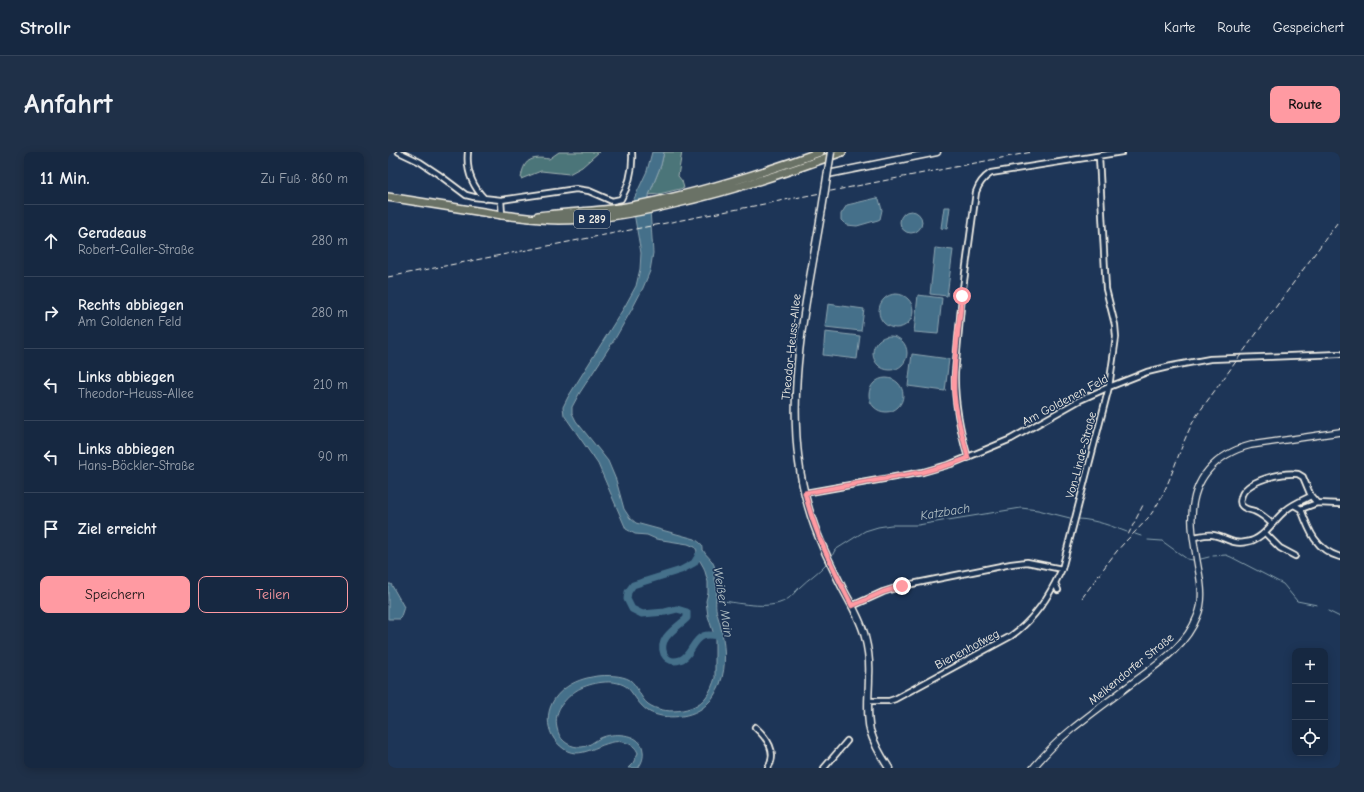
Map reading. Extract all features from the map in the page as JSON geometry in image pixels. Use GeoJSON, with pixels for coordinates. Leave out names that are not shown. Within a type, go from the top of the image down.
{"type":"FeatureCollection","features":[{"type":"Feature","properties":{"kind":"main road","name":"B 289"},"geometry":{"type":"LineString","coordinates":[[678,199],[713,195],[779,171],[820,152]]}},
{"type":"Feature","properties":{"kind":"main road","name":"Theodor-Heuss-Allee"},"geometry":{"type":"LineString","coordinates":[[831,152],[802,329],[796,399],[796,437],[805,493],[813,520],[824,551],[865,635],[868,653],[868,701],[870,729],[878,749],[889,768]]}},
{"type":"Feature","properties":{"kind":"main road","name":"B 289"},"geometry":{"type":"LineString","coordinates":[[388,197],[502,215],[524,217],[625,210],[678,199],[710,188],[779,171],[842,152]]}},
{"type":"Feature","properties":{"kind":"main road"},"geometry":{"type":"LineString","coordinates":[[828,174],[937,152]]}},
{"type":"Feature","properties":{"kind":"street"},"geometry":{"type":"LineString","coordinates":[[399,152],[420,162],[466,195],[485,199],[501,200],[576,190],[590,191],[612,201],[621,199],[624,194],[631,175],[632,152]]}},
{"type":"Feature","properties":{"kind":"street"},"geometry":{"type":"LineString","coordinates":[[468,152],[470,177],[475,188],[485,199]]}},
{"type":"Feature","properties":{"kind":"street"},"geometry":{"type":"LineString","coordinates":[[968,458],[954,392],[969,245],[976,192],[979,184],[983,178],[991,173],[1122,152]]}},
{"type":"Feature","properties":{"kind":"street","name":"Von-Linde-Straße"},"geometry":{"type":"LineString","coordinates":[[1055,583],[1062,569],[1109,386],[1116,337],[1115,325],[1106,289],[1099,156]]}},
{"type":"Feature","properties":{"kind":"street"},"geometry":{"type":"LineString","coordinates":[[501,200],[502,215]]}},
{"type":"Feature","properties":{"kind":"street","name":"Am Goldenen Feld"},"geometry":{"type":"LineString","coordinates":[[805,493],[923,472],[968,458],[1011,439],[1080,400],[1109,386],[1147,372],[1202,360],[1340,354]]}},
{"type":"Feature","properties":{"kind":"street","name":"Melkendorfer Straße"},"geometry":{"type":"LineString","coordinates":[[1033,768],[1055,743],[1166,657],[1191,631],[1202,604],[1192,516],[1196,491],[1208,470],[1228,453],[1238,448],[1340,432]]}},
{"type":"Feature","properties":{"kind":"street"},"geometry":{"type":"LineString","coordinates":[[1272,524],[1260,514],[1243,507],[1240,503],[1242,494],[1251,485],[1262,479],[1298,474],[1304,480],[1311,496],[1317,503]]}},
{"type":"Feature","properties":{"kind":"street"},"geometry":{"type":"LineString","coordinates":[[1194,537],[1212,535],[1230,542],[1248,542],[1265,533],[1286,510],[1311,496]]}},
{"type":"Feature","properties":{"kind":"street"},"geometry":{"type":"LineString","coordinates":[[1301,509],[1317,503],[1340,504]]}},
{"type":"Feature","properties":{"kind":"street"},"geometry":{"type":"LineString","coordinates":[[1294,505],[1301,509],[1304,519],[1316,541],[1324,550],[1330,554],[1340,557]]}},
{"type":"Feature","properties":{"kind":"street"},"geometry":{"type":"LineString","coordinates":[[1265,533],[1280,548],[1295,556]]}},
{"type":"Feature","properties":{"kind":"street"},"geometry":{"type":"LineString","coordinates":[[852,606],[883,592],[902,586],[1011,564],[1027,562],[1062,569]]}},
{"type":"Feature","properties":{"kind":"street"},"geometry":{"type":"LineString","coordinates":[[1055,583],[1058,590]]}},
{"type":"Feature","properties":{"kind":"street","name":"Bienenhofweg"},"geometry":{"type":"LineString","coordinates":[[868,701],[889,701],[895,699],[1011,636],[1034,616],[1045,601],[1055,583]]}},
{"type":"Feature","properties":{"kind":"street"},"geometry":{"type":"LineString","coordinates":[[755,727],[766,738],[770,747],[771,762],[768,768]]}},
{"type":"Feature","properties":{"kind":"street"},"geometry":{"type":"LineString","coordinates":[[824,768],[847,741]]}},
{"type":"Feature","properties":{"kind":"green space"},"geometry":{"type":"Polygon","coordinates":[[[559,152],[599,152],[582,167],[569,174],[541,171],[521,179],[524,167],[529,161],[537,158],[549,159],[559,152]]]}},
{"type":"Feature","properties":{"kind":"green space"},"geometry":{"type":"Polygon","coordinates":[[[664,152],[682,152],[678,176],[682,181],[684,188],[649,195],[661,165],[664,152]]]}},
{"type":"Feature","properties":{"kind":"water"},"geometry":{"type":"Polygon","coordinates":[[[652,152],[664,152],[661,165],[649,195],[653,253],[650,271],[643,288],[616,337],[579,394],[572,407],[572,413],[576,421],[608,461],[616,480],[624,509],[630,518],[636,523],[695,539],[702,545],[704,552],[713,563],[717,589],[716,609],[723,639],[724,670],[720,684],[713,698],[701,709],[687,715],[670,717],[648,711],[642,706],[628,688],[618,683],[605,682],[586,686],[571,694],[561,706],[557,715],[556,725],[562,739],[570,745],[582,747],[608,735],[621,735],[633,738],[642,745],[643,758],[638,768],[628,768],[633,763],[638,753],[634,747],[627,743],[611,743],[579,753],[564,749],[557,743],[549,728],[548,719],[552,703],[557,696],[568,686],[584,679],[601,676],[618,676],[630,680],[643,699],[654,708],[678,711],[701,702],[709,693],[715,678],[715,638],[708,616],[706,601],[708,582],[704,568],[696,554],[697,551],[695,547],[688,544],[656,539],[647,535],[635,534],[626,529],[598,464],[564,415],[563,407],[636,286],[640,269],[641,253],[633,201],[647,171],[652,152]]]}},
{"type":"Feature","properties":{"kind":"water"},"geometry":{"type":"Polygon","coordinates":[[[877,198],[879,199],[882,210],[880,219],[857,226],[846,225],[841,220],[841,214],[847,205],[877,198]]]}},
{"type":"Feature","properties":{"kind":"water"},"geometry":{"type":"Polygon","coordinates":[[[944,207],[950,207],[947,229],[941,228],[944,207]]]}},
{"type":"Feature","properties":{"kind":"water"},"geometry":{"type":"Polygon","coordinates":[[[911,211],[919,214],[922,222],[919,230],[911,233],[903,230],[900,222],[903,214],[911,211]]]}},
{"type":"Feature","properties":{"kind":"water"},"geometry":{"type":"Polygon","coordinates":[[[935,248],[953,250],[947,296],[930,294],[935,248]]]}},
{"type":"Feature","properties":{"kind":"water"},"geometry":{"type":"Polygon","coordinates":[[[893,294],[899,294],[903,295],[910,301],[913,311],[912,318],[906,325],[899,328],[893,328],[889,327],[882,321],[879,314],[879,308],[880,304],[886,297],[893,294]]]}},
{"type":"Feature","properties":{"kind":"water"},"geometry":{"type":"Polygon","coordinates":[[[918,295],[942,298],[938,334],[914,332],[918,295]]]}},
{"type":"Feature","properties":{"kind":"water"},"geometry":{"type":"Polygon","coordinates":[[[828,304],[864,309],[861,331],[825,327],[828,304]]]}},
{"type":"Feature","properties":{"kind":"water"},"geometry":{"type":"Polygon","coordinates":[[[825,332],[860,336],[857,359],[823,355],[825,332]]]}},
{"type":"Feature","properties":{"kind":"water"},"geometry":{"type":"Polygon","coordinates":[[[890,336],[896,337],[902,341],[906,347],[906,359],[902,365],[896,369],[890,370],[884,369],[878,365],[874,359],[873,353],[874,347],[878,341],[884,337],[890,336]]]}},
{"type":"Feature","properties":{"kind":"water"},"geometry":{"type":"Polygon","coordinates":[[[912,354],[949,359],[945,391],[908,386],[912,354]]]}},
{"type":"Feature","properties":{"kind":"water"},"geometry":{"type":"Polygon","coordinates":[[[883,378],[889,378],[898,383],[902,389],[902,401],[898,407],[889,412],[883,412],[874,407],[869,398],[869,392],[874,383],[883,378]]]}},
{"type":"Feature","properties":{"kind":"water"},"geometry":{"type":"Polygon","coordinates":[[[388,584],[391,584],[404,607],[400,619],[388,619],[388,584]]]}},
{"type":"Feature","properties":{"kind":"waterway","name":"Katzbach"},"geometry":{"type":"LineString","coordinates":[[832,556],[835,550],[865,531],[878,527],[891,525],[918,525],[1021,508],[1038,510],[1070,518]]}},
{"type":"Feature","properties":{"kind":"waterway","name":"Katzbach"},"geometry":{"type":"LineString","coordinates":[[1079,519],[1097,522],[1127,532]]}},
{"type":"Feature","properties":{"kind":"waterway","name":"Katzbach"},"geometry":{"type":"LineString","coordinates":[[1135,534],[1141,536]]}},
{"type":"Feature","properties":{"kind":"waterway","name":"Katzbach"},"geometry":{"type":"LineString","coordinates":[[1148,540],[1162,541],[1187,559],[1193,560]]}},
{"type":"Feature","properties":{"kind":"waterway","name":"Weißer Main"},"geometry":{"type":"LineString","coordinates":[[700,553],[694,563],[681,570],[633,585],[628,592],[627,599],[632,609],[642,614],[665,612],[677,609],[687,612],[687,618],[670,633],[663,643],[664,654],[671,660],[674,661],[684,658],[696,642],[703,636],[718,636]]}},
{"type":"Feature","properties":{"kind":"waterway","name":"Katzbach"},"geometry":{"type":"LineString","coordinates":[[1213,556],[1226,555],[1231,557],[1283,584],[1297,601],[1317,605]]}},
{"type":"Feature","properties":{"kind":"waterway","name":"Katzbach"},"geometry":{"type":"LineString","coordinates":[[1201,559],[1209,557]]}},
{"type":"Feature","properties":{"kind":"waterway","name":"Katzbach"},"geometry":{"type":"LineString","coordinates":[[716,600],[752,605],[771,605],[779,603],[790,597],[826,564]]}},
{"type":"Feature","properties":{"kind":"waterway","name":"Katzbach"},"geometry":{"type":"LineString","coordinates":[[1328,611],[1340,617]]}},
{"type":"Feature","properties":{"kind":"railway"},"geometry":{"type":"LineString","coordinates":[[388,277],[1032,152]]}},
{"type":"Feature","properties":{"kind":"railway"},"geometry":{"type":"LineString","coordinates":[[1082,598],[1117,551],[1153,511],[1163,494],[1186,437],[1197,415],[1340,219]]}},
{"type":"Feature","properties":{"kind":"railway"},"geometry":{"type":"LineString","coordinates":[[1128,535],[1144,503]]}},
{"type":"Feature","properties":{"kind":"route"},"geometry":{"type":"LineString","coordinates":[[902,586],[883,592],[852,606],[824,551],[805,493],[923,472],[968,458],[954,392],[962,296]]}}]}
